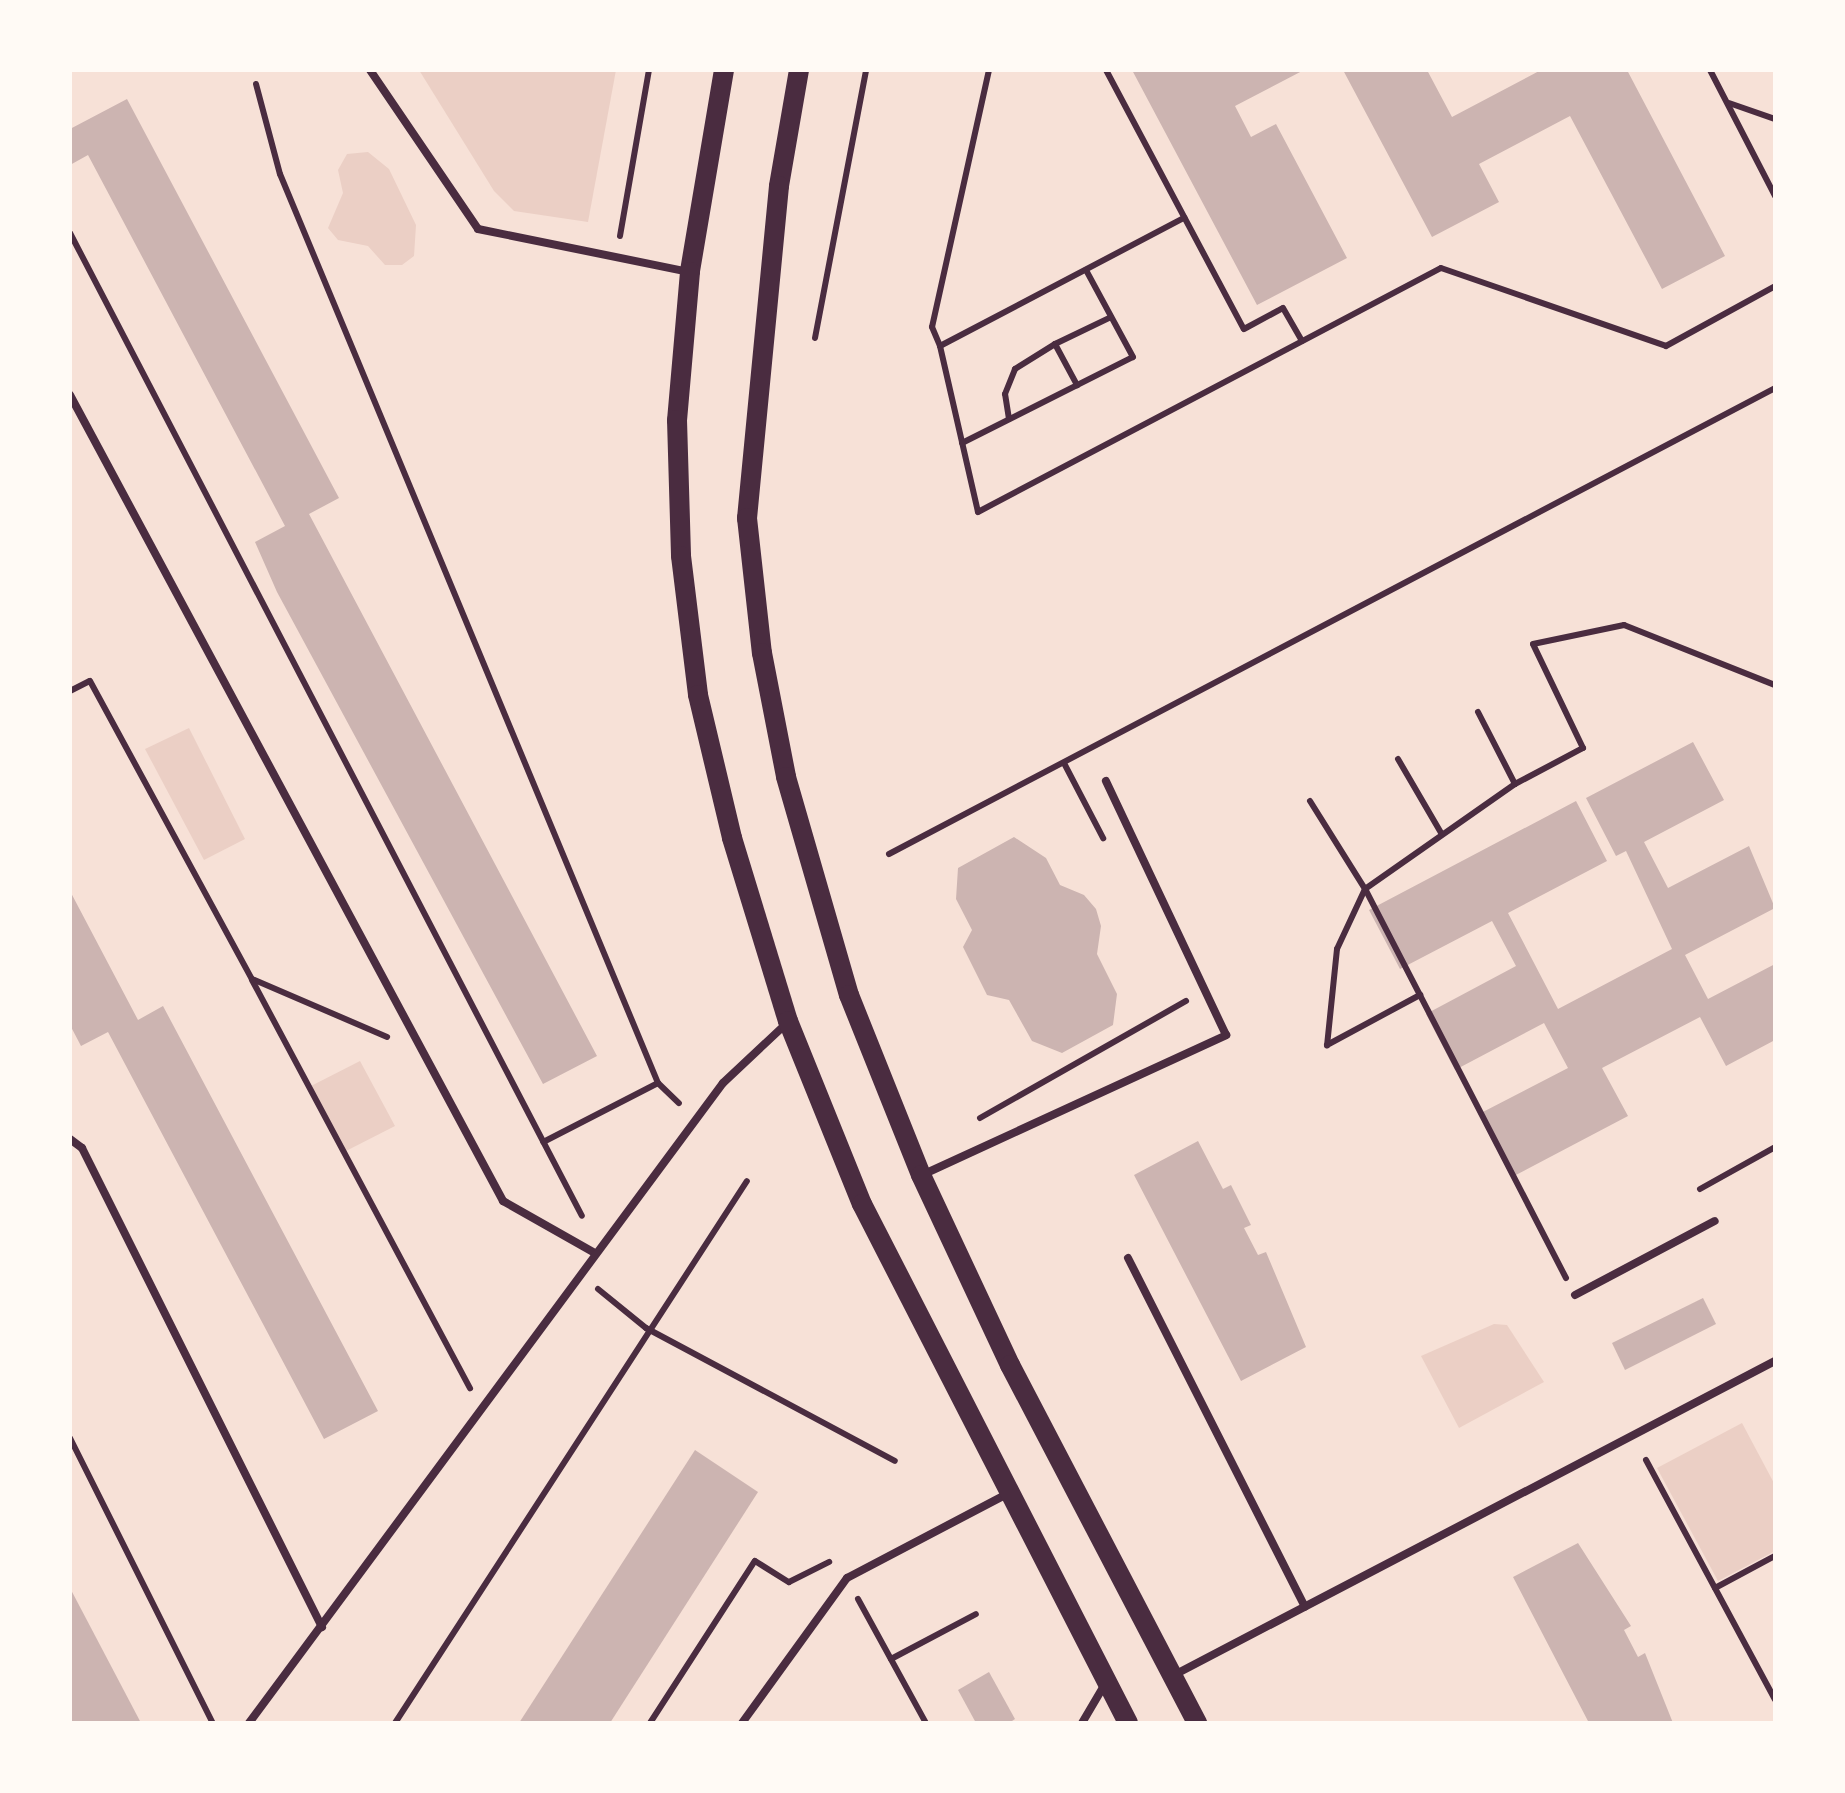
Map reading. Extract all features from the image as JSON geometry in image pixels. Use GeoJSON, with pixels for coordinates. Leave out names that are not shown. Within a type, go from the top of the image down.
{"type":"FeatureCollection","features":[{"type":"Feature","properties":{"kind":"main road"},"geometry":{"type":"LineString","coordinates":[[724,70],[690,272],[677,420],[681,556],[698,695],[732,838],[788,1021],[862,1204],[1128,1723]]}},
{"type":"Feature","properties":{"kind":"main road"},"geometry":{"type":"LineString","coordinates":[[799,70],[762,334],[747,518],[760,634],[786,777],[849,995],[921,1175],[1010,1365],[1197,1723]]}},
{"type":"Feature","properties":{"kind":"lane"},"geometry":{"type":"LineString","coordinates":[[370,70],[478,229],[528,244],[617,256],[690,272]]}},
{"type":"Feature","properties":{"kind":"lane"},"geometry":{"type":"LineString","coordinates":[[70,394],[503,1201],[596,1251]]}},
{"type":"Feature","properties":{"kind":"lane"},"geometry":{"type":"LineString","coordinates":[[921,1175],[1226,1034],[1106,781]]}},
{"type":"Feature","properties":{"kind":"lane"},"geometry":{"type":"LineString","coordinates":[[250,1723],[722,1083],[788,1021]]}},
{"type":"Feature","properties":{"kind":"lane"},"geometry":{"type":"LineString","coordinates":[[70,1140],[82,1148],[322,1627]]}},
{"type":"Feature","properties":{"kind":"lane"},"geometry":{"type":"LineString","coordinates":[[1576,1295],[1715,1221]]}},
{"type":"Feature","properties":{"kind":"lane"},"geometry":{"type":"LineString","coordinates":[[1128,1258],[1305,1606]]}},
{"type":"Feature","properties":{"kind":"lane"},"geometry":{"type":"LineString","coordinates":[[1172,1676],[1775,1361]]}},
{"type":"Feature","properties":{"kind":"lane"},"geometry":{"type":"LineString","coordinates":[[742,1723],[847,1578],[1008,1493]]}},
{"type":"Feature","properties":{"kind":"lane"},"geometry":{"type":"LineString","coordinates":[[1082,1723],[1107,1680]]}},
{"type":"Feature","properties":{"kind":"path"},"geometry":{"type":"LineString","coordinates":[[617,256],[648,70]]}},
{"type":"Feature","properties":{"kind":"path"},"geometry":{"type":"LineString","coordinates":[[815,338],[866,70]]}},
{"type":"Feature","properties":{"kind":"path"},"geometry":{"type":"LineString","coordinates":[[989,70],[932,327],[940,346],[978,512],[1441,268],[1666,346],[1775,286]]}},
{"type":"Feature","properties":{"kind":"path"},"geometry":{"type":"LineString","coordinates":[[1106,70],[1244,329],[1284,308],[1302,341]]}},
{"type":"Feature","properties":{"kind":"path"},"geometry":{"type":"LineString","coordinates":[[1710,70],[1775,196]]}},
{"type":"Feature","properties":{"kind":"path"},"geometry":{"type":"LineString","coordinates":[[256,84],[280,174],[658,1084],[543,1142]]}},
{"type":"Feature","properties":{"kind":"path"},"geometry":{"type":"LineString","coordinates":[[1727,103],[1775,118]]}},
{"type":"Feature","properties":{"kind":"path"},"geometry":{"type":"LineString","coordinates":[[940,346],[1184,218]]}},
{"type":"Feature","properties":{"kind":"path"},"geometry":{"type":"LineString","coordinates":[[70,233],[596,1251]]}},
{"type":"Feature","properties":{"kind":"path"},"geometry":{"type":"LineString","coordinates":[[962,443],[1134,357],[1086,270]]}},
{"type":"Feature","properties":{"kind":"path"},"geometry":{"type":"LineString","coordinates":[[1009,419],[1005,394],[1015,369],[1111,316]]}},
{"type":"Feature","properties":{"kind":"path"},"geometry":{"type":"LineString","coordinates":[[1055,344],[1077,385]]}},
{"type":"Feature","properties":{"kind":"path"},"geometry":{"type":"LineString","coordinates":[[889,854],[1775,388]]}},
{"type":"Feature","properties":{"kind":"path"},"geometry":{"type":"LineString","coordinates":[[1420,995],[1327,1045],[1337,950],[1365,889],[1515,784],[1582,748],[1533,644],[1624,624],[1775,685]]}},
{"type":"Feature","properties":{"kind":"path"},"geometry":{"type":"LineString","coordinates":[[70,691],[90,681],[482,1412]]}},
{"type":"Feature","properties":{"kind":"path"},"geometry":{"type":"LineString","coordinates":[[1478,712],[1515,784]]}},
{"type":"Feature","properties":{"kind":"path"},"geometry":{"type":"LineString","coordinates":[[1398,759],[1441,833]]}},
{"type":"Feature","properties":{"kind":"path"},"geometry":{"type":"LineString","coordinates":[[1064,763],[1108,849]]}},
{"type":"Feature","properties":{"kind":"path"},"geometry":{"type":"LineString","coordinates":[[1310,800],[1365,889],[1576,1295]]}},
{"type":"Feature","properties":{"kind":"path"},"geometry":{"type":"LineString","coordinates":[[252,979],[424,1054]]}},
{"type":"Feature","properties":{"kind":"path"},"geometry":{"type":"LineString","coordinates":[[980,1118],[1187,1003],[1178,986]]}},
{"type":"Feature","properties":{"kind":"path"},"geometry":{"type":"LineString","coordinates":[[1700,1189],[1775,1147]]}},
{"type":"Feature","properties":{"kind":"path"},"geometry":{"type":"LineString","coordinates":[[394,1723],[646,1328],[748,1181]]}},
{"type":"Feature","properties":{"kind":"path"},"geometry":{"type":"LineString","coordinates":[[580,1275],[646,1328],[895,1460]]}},
{"type":"Feature","properties":{"kind":"path"},"geometry":{"type":"LineString","coordinates":[[70,1438],[214,1723]]}},
{"type":"Feature","properties":{"kind":"path"},"geometry":{"type":"LineString","coordinates":[[1646,1460],[1775,1700]]}},
{"type":"Feature","properties":{"kind":"path"},"geometry":{"type":"LineString","coordinates":[[1715,1588],[1775,1556]]}},
{"type":"Feature","properties":{"kind":"path"},"geometry":{"type":"LineString","coordinates":[[650,1723],[755,1560],[789,1582],[837,1558],[926,1723]]}},
{"type":"Feature","properties":{"kind":"path"},"geometry":{"type":"LineString","coordinates":[[891,1659],[976,1614]]}},
{"type":"Feature","properties":{"kind":"shaded area"},"geometry":{"type":"Polygon","coordinates":[[[419,70],[616,70],[588,222],[514,211],[494,191],[419,70]]]}},
{"type":"Feature","properties":{"kind":"shaded area"},"geometry":{"type":"Polygon","coordinates":[[[368,152],[389,169],[416,225],[414,256],[402,265],[385,265],[368,246],[338,240],[328,228],[343,193],[338,170],[347,154],[368,152]]]}},
{"type":"Feature","properties":{"kind":"shaded area"},"geometry":{"type":"Polygon","coordinates":[[[189,728],[245,839],[204,860],[145,749],[189,728]]]}},
{"type":"Feature","properties":{"kind":"shaded area"},"geometry":{"type":"Polygon","coordinates":[[[360,1061],[395,1126],[346,1151],[311,1086],[360,1061]]]}},
{"type":"Feature","properties":{"kind":"shaded area"},"geometry":{"type":"Polygon","coordinates":[[[1494,1324],[1507,1325],[1544,1382],[1459,1428],[1421,1356],[1494,1324]]]}},
{"type":"Feature","properties":{"kind":"shaded area"},"geometry":{"type":"Polygon","coordinates":[[[1742,1423],[1775,1485],[1775,1551],[1718,1581],[1657,1468],[1742,1423]]]}},
{"type":"Feature","properties":{"kind":"building"},"geometry":{"type":"Polygon","coordinates":[[[1132,70],[1304,70],[1235,106],[1251,137],[1276,124],[1347,258],[1257,305],[1132,70]]]}},
{"type":"Feature","properties":{"kind":"building"},"geometry":{"type":"Polygon","coordinates":[[[1343,70],[1427,70],[1452,117],[1541,70],[1627,70],[1725,256],[1662,289],[1570,116],[1479,164],[1499,202],[1432,237],[1343,70]]]}},
{"type":"Feature","properties":{"kind":"building"},"geometry":{"type":"Polygon","coordinates":[[[127,99],[339,498],[309,514],[597,1056],[543,1084],[277,592],[255,542],[285,526],[88,155],[70,165],[70,129],[127,99]]]}},
{"type":"Feature","properties":{"kind":"building"},"geometry":{"type":"Polygon","coordinates":[[[1693,742],[1724,800],[1644,842],[1668,888],[1749,846],[1775,908],[1685,955],[1708,999],[1775,964],[1775,1040],[1726,1066],[1700,1017],[1602,1068],[1628,1116],[1512,1177],[1479,1114],[1568,1068],[1544,1023],[1455,1070],[1426,1014],[1516,966],[1492,921],[1400,969],[1369,910],[1576,801],[1607,861],[1508,913],[1558,1009],[1672,949],[1626,851],[1616,856],[1586,798],[1693,742]]]}},
{"type":"Feature","properties":{"kind":"building"},"geometry":{"type":"Polygon","coordinates":[[[1014,837],[1046,858],[1060,885],[1084,895],[1096,909],[1101,926],[1097,954],[1117,994],[1113,1025],[1062,1053],[1032,1041],[1009,1000],[987,995],[963,947],[972,930],[956,899],[958,868],[1014,837]]]}},
{"type":"Feature","properties":{"kind":"building"},"geometry":{"type":"Polygon","coordinates":[[[70,891],[138,1020],[163,1006],[378,1411],[324,1439],[108,1032],[81,1046],[70,1025],[70,891]]]}},
{"type":"Feature","properties":{"kind":"building"},"geometry":{"type":"Polygon","coordinates":[[[1198,1141],[1223,1189],[1231,1185],[1251,1225],[1244,1228],[1258,1255],[1266,1252],[1306,1347],[1241,1381],[1134,1175],[1198,1141]]]}},
{"type":"Feature","properties":{"kind":"building"},"geometry":{"type":"Polygon","coordinates":[[[1703,1298],[1716,1324],[1625,1370],[1612,1343],[1703,1298]]]}},
{"type":"Feature","properties":{"kind":"building"},"geometry":{"type":"Polygon","coordinates":[[[695,1450],[758,1492],[610,1723],[519,1723],[695,1450]]]}},
{"type":"Feature","properties":{"kind":"building"},"geometry":{"type":"Polygon","coordinates":[[[1578,1543],[1631,1626],[1624,1630],[1638,1657],[1645,1653],[1673,1723],[1589,1723],[1513,1577],[1578,1543]]]}},
{"type":"Feature","properties":{"kind":"building"},"geometry":{"type":"Polygon","coordinates":[[[70,1588],[141,1723],[70,1723],[70,1588]]]}},
{"type":"Feature","properties":{"kind":"building"},"geometry":{"type":"Polygon","coordinates":[[[989,1672],[1015,1719],[1009,1723],[976,1723],[958,1690],[989,1672]]]}}]}
